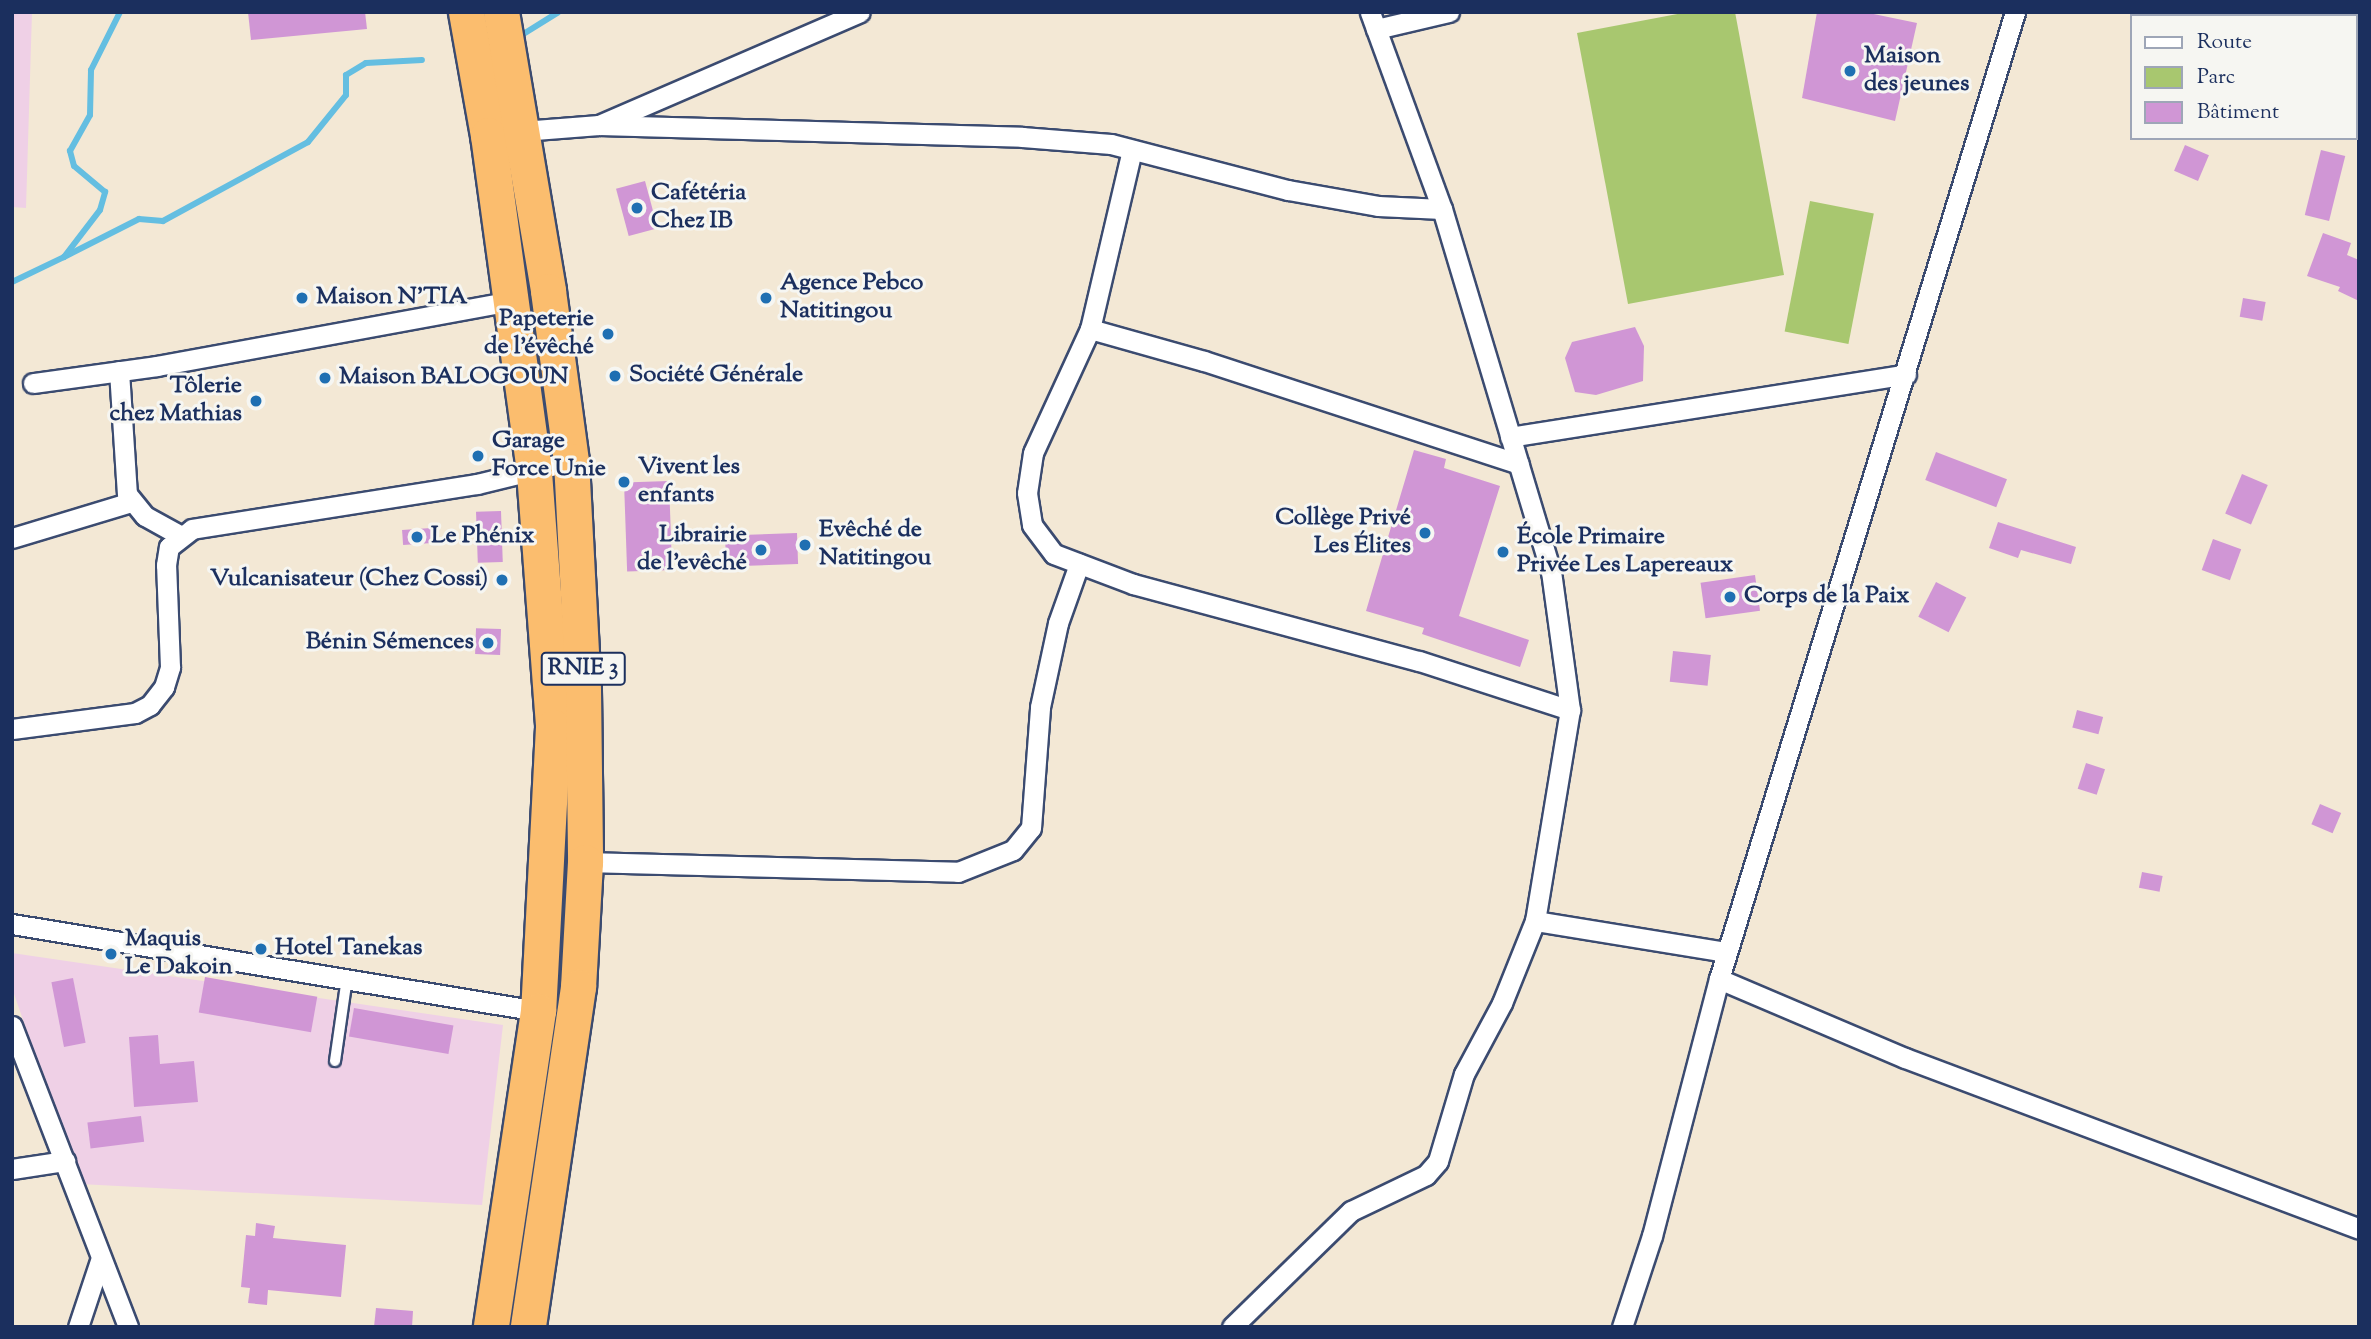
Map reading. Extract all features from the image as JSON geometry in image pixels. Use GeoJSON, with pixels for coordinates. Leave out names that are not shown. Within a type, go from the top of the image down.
{"type":"FeatureCollection","features":[{"type":"Feature","properties":{"kind":"highway","name":"RNIE 3"},"geometry":{"type":"LineString","coordinates":[[466,12],[534,472],[553,727],[538,1010],[491,1327]]}},
{"type":"Feature","properties":{"kind":"highway","name":"RNIE 3"},"geometry":{"type":"LineString","coordinates":[[501,12],[522,131],[571,461],[580,575],[586,862],[578,987],[528,1327]]}},
{"type":"Feature","properties":{"kind":"street"},"geometry":{"type":"LineString","coordinates":[[599,125],[860,12]]}},
{"type":"Feature","properties":{"kind":"street"},"geometry":{"type":"LineString","coordinates":[[1232,1327],[1351,1211],[1426,1175],[1438,1161],[1464,1074],[1502,1003],[1535,921],[1570,709],[1551,572],[1442,209],[1373,20],[1449,12]]}},
{"type":"Feature","properties":{"kind":"street"},"geometry":{"type":"LineString","coordinates":[[1622,1327],[1652,1236],[1727,952],[2015,12]]}},
{"type":"Feature","properties":{"kind":"street"},"geometry":{"type":"LineString","coordinates":[[522,131],[599,125],[1022,137],[1132,150],[1288,190],[1378,206],[1442,209]]}},
{"type":"Feature","properties":{"kind":"street"},"geometry":{"type":"LineString","coordinates":[[1132,150],[1090,329],[1033,453],[1027,493],[1032,525],[1054,554],[1133,584],[1378,649],[1570,709]]}},
{"type":"Feature","properties":{"kind":"street"},"geometry":{"type":"LineString","coordinates":[[33,383],[119,371],[510,301]]}},
{"type":"Feature","properties":{"kind":"street"},"geometry":{"type":"LineString","coordinates":[[1090,329],[1204,361],[1518,464]]}},
{"type":"Feature","properties":{"kind":"street"},"geometry":{"type":"LineString","coordinates":[[119,371],[125,481],[131,502],[179,536]]}},
{"type":"Feature","properties":{"kind":"street"},"geometry":{"type":"LineString","coordinates":[[1510,437],[1906,374]]}},
{"type":"Feature","properties":{"kind":"street"},"geometry":{"type":"LineString","coordinates":[[12,729],[135,713],[150,705],[164,687],[170,667],[166,565],[169,547],[179,536],[192,529],[534,472],[571,461]]}},
{"type":"Feature","properties":{"kind":"street"},"geometry":{"type":"LineString","coordinates":[[12,538],[131,502]]}},
{"type":"Feature","properties":{"kind":"street"},"geometry":{"type":"LineString","coordinates":[[586,862],[958,872],[1013,850],[1031,828],[1040,707],[1058,623],[1079,564]]}},
{"type":"Feature","properties":{"kind":"street"},"geometry":{"type":"LineString","coordinates":[[1535,921],[1727,952]]}},
{"type":"Feature","properties":{"kind":"street"},"geometry":{"type":"LineString","coordinates":[[12,924],[538,1010]]}},
{"type":"Feature","properties":{"kind":"street"},"geometry":{"type":"LineString","coordinates":[[1719,979],[1905,1058],[2359,1229]]}},
{"type":"Feature","properties":{"kind":"street"},"geometry":{"type":"LineString","coordinates":[[12,1026],[94,1231],[100,1261],[128,1327]]}},
{"type":"Feature","properties":{"kind":"street"},"geometry":{"type":"LineString","coordinates":[[12,1169],[65,1161]]}},
{"type":"Feature","properties":{"kind":"street"},"geometry":{"type":"LineString","coordinates":[[78,1327],[100,1261]]}},
{"type":"Feature","properties":{"kind":"lane"},"geometry":{"type":"LineString","coordinates":[[335,1061],[347,978]]}},
{"type":"Feature","properties":{"kind":"shaded area"},"geometry":{"type":"Polygon","coordinates":[[[12,12],[32,12],[26,208],[12,207],[12,12]]]}},
{"type":"Feature","properties":{"kind":"shaded area"},"geometry":{"type":"Polygon","coordinates":[[[12,953],[503,1025],[482,1205],[80,1184],[12,988],[12,953]]]}},
{"type":"Feature","properties":{"kind":"green space"},"geometry":{"type":"Polygon","coordinates":[[[1688,12],[1735,12],[1784,275],[1628,304],[1577,33],[1688,12]]]}},
{"type":"Feature","properties":{"kind":"green space"},"geometry":{"type":"Polygon","coordinates":[[[1810,201],[1874,213],[1848,344],[1785,332],[1810,201]]]}},
{"type":"Feature","properties":{"kind":"building"},"geometry":{"type":"Polygon","coordinates":[[[248,12],[365,12],[367,29],[251,40],[248,12]]]}},
{"type":"Feature","properties":{"kind":"building","name":"Maison des jeunes"},"geometry":{"type":"Polygon","coordinates":[[[1817,12],[1864,12],[1917,23],[1895,121],[1802,98],[1817,12]]]}},
{"type":"Feature","properties":{"kind":"building"},"geometry":{"type":"Polygon","coordinates":[[[2185,145],[2209,155],[2198,181],[2174,171],[2185,145]]]}},
{"type":"Feature","properties":{"kind":"building"},"geometry":{"type":"Polygon","coordinates":[[[2321,150],[2345,156],[2329,221],[2305,215],[2321,150]]]}},
{"type":"Feature","properties":{"kind":"building","name":"Cafétéria Chez IB"},"geometry":{"type":"Polygon","coordinates":[[[645,181],[658,228],[629,236],[616,189],[645,181]]]}},
{"type":"Feature","properties":{"kind":"building"},"geometry":{"type":"Polygon","coordinates":[[[2323,233],[2351,243],[2347,255],[2359,260],[2359,301],[2338,291],[2340,287],[2307,276],[2323,233]]]}},
{"type":"Feature","properties":{"kind":"building"},"geometry":{"type":"Polygon","coordinates":[[[2243,298],[2266,302],[2262,321],[2240,317],[2243,298]]]}},
{"type":"Feature","properties":{"kind":"building"},"geometry":{"type":"Polygon","coordinates":[[[1635,327],[1644,346],[1643,381],[1596,395],[1575,392],[1565,358],[1572,342],[1635,327]]]}},
{"type":"Feature","properties":{"kind":"building"},"geometry":{"type":"Polygon","coordinates":[[[1414,450],[1446,459],[1444,468],[1500,486],[1459,616],[1529,640],[1520,667],[1422,634],[1424,628],[1366,611],[1414,450]]]}},
{"type":"Feature","properties":{"kind":"building"},"geometry":{"type":"Polygon","coordinates":[[[1936,452],[2007,479],[1996,507],[1925,480],[1936,452]]]}},
{"type":"Feature","properties":{"kind":"building"},"geometry":{"type":"Polygon","coordinates":[[[2242,474],[2268,485],[2251,525],[2225,514],[2242,474]]]}},
{"type":"Feature","properties":{"kind":"building"},"geometry":{"type":"Polygon","coordinates":[[[669,481],[672,570],[627,572],[624,483],[669,481]]]}},
{"type":"Feature","properties":{"kind":"building"},"geometry":{"type":"Polygon","coordinates":[[[501,511],[503,562],[478,563],[476,512],[501,511]]]}},
{"type":"Feature","properties":{"kind":"building"},"geometry":{"type":"Polygon","coordinates":[[[1998,522],[2076,547],[2071,564],[2021,550],[2018,558],[1989,548],[1998,522]]]}},
{"type":"Feature","properties":{"kind":"building","name":"Le Phénix"},"geometry":{"type":"Polygon","coordinates":[[[431,528],[432,543],[403,545],[402,530],[431,528]]]}},
{"type":"Feature","properties":{"kind":"building","name":"Librairie de l'evêché"},"geometry":{"type":"Polygon","coordinates":[[[797,533],[798,564],[726,566],[725,536],[797,533]]]}},
{"type":"Feature","properties":{"kind":"building"},"geometry":{"type":"Polygon","coordinates":[[[2213,539],[2241,549],[2230,580],[2202,570],[2213,539]]]}},
{"type":"Feature","properties":{"kind":"building","name":"Corps de la Paix"},"geometry":{"type":"Polygon","coordinates":[[[1755,575],[1760,611],[1706,618],[1701,583],[1755,575]]]}},
{"type":"Feature","properties":{"kind":"building"},"geometry":{"type":"Polygon","coordinates":[[[1936,582],[1966,597],[1949,632],[1918,617],[1936,582]]]}},
{"type":"Feature","properties":{"kind":"building","name":"Bénin Sémences"},"geometry":{"type":"Polygon","coordinates":[[[476,628],[501,629],[500,655],[475,654],[476,628]]]}},
{"type":"Feature","properties":{"kind":"building"},"geometry":{"type":"Polygon","coordinates":[[[1673,651],[1711,655],[1708,686],[1670,682],[1673,651]]]}},
{"type":"Feature","properties":{"kind":"building"},"geometry":{"type":"Polygon","coordinates":[[[2077,710],[2103,717],[2098,734],[2072,727],[2077,710]]]}},
{"type":"Feature","properties":{"kind":"building"},"geometry":{"type":"Polygon","coordinates":[[[2086,763],[2105,769],[2097,795],[2078,789],[2086,763]]]}},
{"type":"Feature","properties":{"kind":"building"},"geometry":{"type":"Polygon","coordinates":[[[2320,804],[2341,813],[2333,833],[2311,824],[2320,804]]]}},
{"type":"Feature","properties":{"kind":"building"},"geometry":{"type":"Polygon","coordinates":[[[2142,872],[2163,876],[2160,892],[2139,888],[2142,872]]]}},
{"type":"Feature","properties":{"kind":"building"},"geometry":{"type":"Polygon","coordinates":[[[205,977],[317,997],[311,1032],[199,1012],[205,977]]]}},
{"type":"Feature","properties":{"kind":"building"},"geometry":{"type":"Polygon","coordinates":[[[73,978],[86,1043],[64,1047],[51,982],[73,978]]]}},
{"type":"Feature","properties":{"kind":"building"},"geometry":{"type":"Polygon","coordinates":[[[354,1008],[453,1026],[448,1054],[349,1037],[354,1008]]]}},
{"type":"Feature","properties":{"kind":"building"},"geometry":{"type":"Polygon","coordinates":[[[158,1035],[160,1064],[194,1061],[198,1102],[134,1107],[129,1037],[158,1035]]]}},
{"type":"Feature","properties":{"kind":"building"},"geometry":{"type":"Polygon","coordinates":[[[141,1116],[144,1142],[91,1148],[87,1123],[141,1116]]]}},
{"type":"Feature","properties":{"kind":"building"},"geometry":{"type":"Polygon","coordinates":[[[256,1223],[275,1226],[273,1238],[346,1245],[341,1297],[268,1290],[267,1305],[248,1303],[250,1288],[241,1287],[246,1235],[255,1236],[256,1223]]]}},
{"type":"Feature","properties":{"kind":"building"},"geometry":{"type":"Polygon","coordinates":[[[376,1308],[413,1311],[412,1327],[374,1327],[376,1308]]]}},
{"type":"Feature","properties":{"kind":"waterway"},"geometry":{"type":"LineString","coordinates":[[12,282],[64,257],[100,210],[105,192],[74,166],[70,151],[90,115],[91,70],[120,12]]}},
{"type":"Feature","properties":{"kind":"waterway"},"geometry":{"type":"LineString","coordinates":[[525,33],[558,12]]}},
{"type":"Feature","properties":{"kind":"waterway"},"geometry":{"type":"LineString","coordinates":[[64,257],[139,219],[163,221],[308,142],[346,95],[346,75],[366,63],[422,60]]}},
{"type":"Feature","properties":{"kind":"place","name":"Maison des jeunes"},"geometry":{"type":"Point","coordinates":[1850,71]}},
{"type":"Feature","properties":{"kind":"place","name":"Cafétéria Chez IB"},"geometry":{"type":"Point","coordinates":[637,208]}},
{"type":"Feature","properties":{"kind":"place","name":"Maison N'TIA"},"geometry":{"type":"Point","coordinates":[302,298]}},
{"type":"Feature","properties":{"kind":"place","name":"Agence Pebco Natitingou"},"geometry":{"type":"Point","coordinates":[766,298]}},
{"type":"Feature","properties":{"kind":"place","name":"Papeterie de l'évêché"},"geometry":{"type":"Point","coordinates":[608,334]}},
{"type":"Feature","properties":{"kind":"place","name":"Société Générale"},"geometry":{"type":"Point","coordinates":[615,376]}},
{"type":"Feature","properties":{"kind":"place","name":"Maison BALOGOUN"},"geometry":{"type":"Point","coordinates":[325,378]}},
{"type":"Feature","properties":{"kind":"place","name":"Tôlerie chez Mathias"},"geometry":{"type":"Point","coordinates":[256,401]}},
{"type":"Feature","properties":{"kind":"place","name":"Garage Force Unie"},"geometry":{"type":"Point","coordinates":[478,456]}},
{"type":"Feature","properties":{"kind":"place","name":"Vivent les enfants"},"geometry":{"type":"Point","coordinates":[624,482]}},
{"type":"Feature","properties":{"kind":"place","name":"Collège Privé Les Élites"},"geometry":{"type":"Point","coordinates":[1425,533]}},
{"type":"Feature","properties":{"kind":"place","name":"Le Phénix"},"geometry":{"type":"Point","coordinates":[417,537]}},
{"type":"Feature","properties":{"kind":"place","name":"Evêché de Natitingou"},"geometry":{"type":"Point","coordinates":[805,545]}},
{"type":"Feature","properties":{"kind":"place","name":"Librairie de l'evêché"},"geometry":{"type":"Point","coordinates":[761,550]}},
{"type":"Feature","properties":{"kind":"place","name":"École Primaire Privée Les Lapereaux"},"geometry":{"type":"Point","coordinates":[1503,552]}},
{"type":"Feature","properties":{"kind":"place","name":"Vulcanisateur (Chez Cossi)"},"geometry":{"type":"Point","coordinates":[502,580]}},
{"type":"Feature","properties":{"kind":"place","name":"Corps de la Paix"},"geometry":{"type":"Point","coordinates":[1730,597]}},
{"type":"Feature","properties":{"kind":"place","name":"Bénin Sémences"},"geometry":{"type":"Point","coordinates":[488,643]}},
{"type":"Feature","properties":{"kind":"place","name":"Hotel Tanekas"},"geometry":{"type":"Point","coordinates":[261,949]}},
{"type":"Feature","properties":{"kind":"place","name":"Maquis Le Dakoin"},"geometry":{"type":"Point","coordinates":[111,954]}}]}
